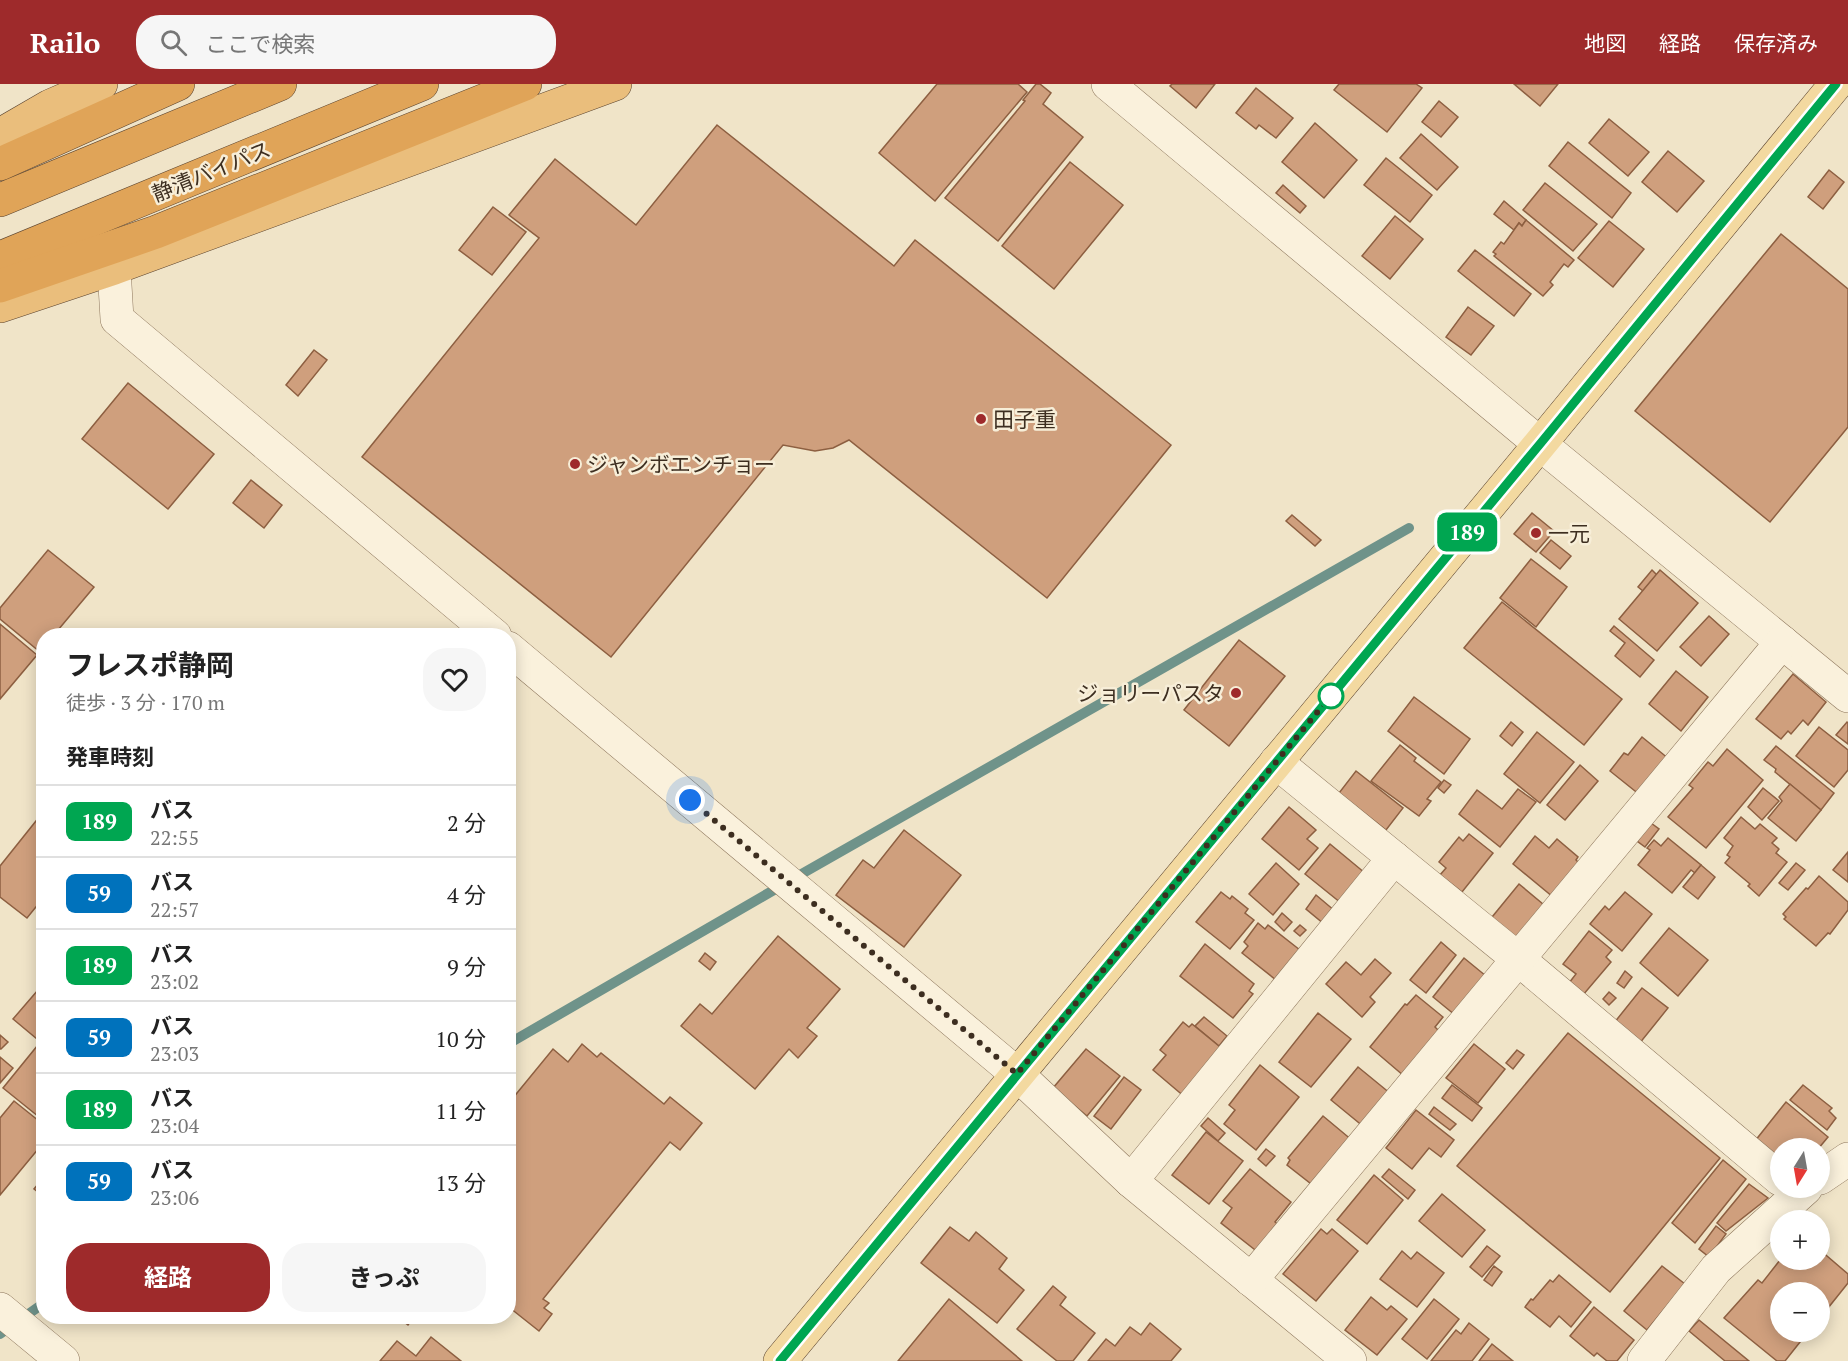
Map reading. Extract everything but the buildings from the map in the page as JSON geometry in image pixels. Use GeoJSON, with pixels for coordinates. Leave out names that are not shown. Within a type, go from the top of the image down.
{"type":"FeatureCollection","features":[{"type":"Feature","properties":{"kind":"highway"},"geometry":{"type":"LineString","coordinates":[[0,135],[57,95],[101,84]]}},
{"type":"Feature","properties":{"kind":"highway"},"geometry":{"type":"LineString","coordinates":[[0,164],[178,84]]}},
{"type":"Feature","properties":{"kind":"highway"},"geometry":{"type":"LineString","coordinates":[[0,200],[280,84]]}},
{"type":"Feature","properties":{"kind":"highway","name":"静清バイパス"},"geometry":{"type":"LineString","coordinates":[[0,258],[422,84]]}},
{"type":"Feature","properties":{"kind":"highway"},"geometry":{"type":"LineString","coordinates":[[0,286],[156,232],[525,84]]}},
{"type":"Feature","properties":{"kind":"highway"},"geometry":{"type":"LineString","coordinates":[[0,306],[114,268],[615,84]]}},
{"type":"Feature","properties":{"kind":"main road"},"geometry":{"type":"LineString","coordinates":[[780,1361],[1836,84]]}},
{"type":"Feature","properties":{"kind":"street"},"geometry":{"type":"LineString","coordinates":[[1108,84],[1540,444],[1848,696]]}},
{"type":"Feature","properties":{"kind":"street"},"geometry":{"type":"LineString","coordinates":[[114,268],[117,319],[485,628]]}},
{"type":"Feature","properties":{"kind":"street"},"geometry":{"type":"LineString","coordinates":[[1251,1280],[1782,642]]}},
{"type":"Feature","properties":{"kind":"street"},"geometry":{"type":"LineString","coordinates":[[516,655],[1017,1074],[1131,1181],[1350,1361]]}},
{"type":"Feature","properties":{"kind":"street"},"geometry":{"type":"LineString","coordinates":[[1276,762],[1770,1162]]}},
{"type":"Feature","properties":{"kind":"street"},"geometry":{"type":"LineString","coordinates":[[1131,1181],[1394,858]]}},
{"type":"Feature","properties":{"kind":"street"},"geometry":{"type":"LineString","coordinates":[[1830,1169],[1848,1159]]}},
{"type":"Feature","properties":{"kind":"street"},"geometry":{"type":"LineString","coordinates":[[1644,1361],[1716,1269],[1786,1198]]}},
{"type":"Feature","properties":{"kind":"street"},"geometry":{"type":"LineString","coordinates":[[0,1309],[63,1361]]}},
{"type":"Feature","properties":{"kind":"waterway"},"geometry":{"type":"LineString","coordinates":[[516,1039],[1409,528]]}},
{"type":"Feature","properties":{"kind":"waterway"},"geometry":{"type":"LineString","coordinates":[[0,1334],[36,1309]]}},
{"type":"Feature","properties":{"kind":"bus line","name":"189"},"geometry":{"type":"LineString","coordinates":[[780,1361],[1836,84]]}},
{"type":"Feature","properties":{"kind":"place","name":"田子重"},"geometry":{"type":"Point","coordinates":[981,419]}},
{"type":"Feature","properties":{"kind":"place","name":"ジャンボエンチョー"},"geometry":{"type":"Point","coordinates":[575,464]}},
{"type":"Feature","properties":{"kind":"place","name":"一元"},"geometry":{"type":"Point","coordinates":[1536,533]}},
{"type":"Feature","properties":{"kind":"place","name":"ジョリーパスタ"},"geometry":{"type":"Point","coordinates":[1236,693]}},
{"type":"Feature","properties":{"kind":"route"},"geometry":{"type":"LineString","coordinates":[[690,800],[1017,1074],[1335,691],[1331,696]]}}]}
